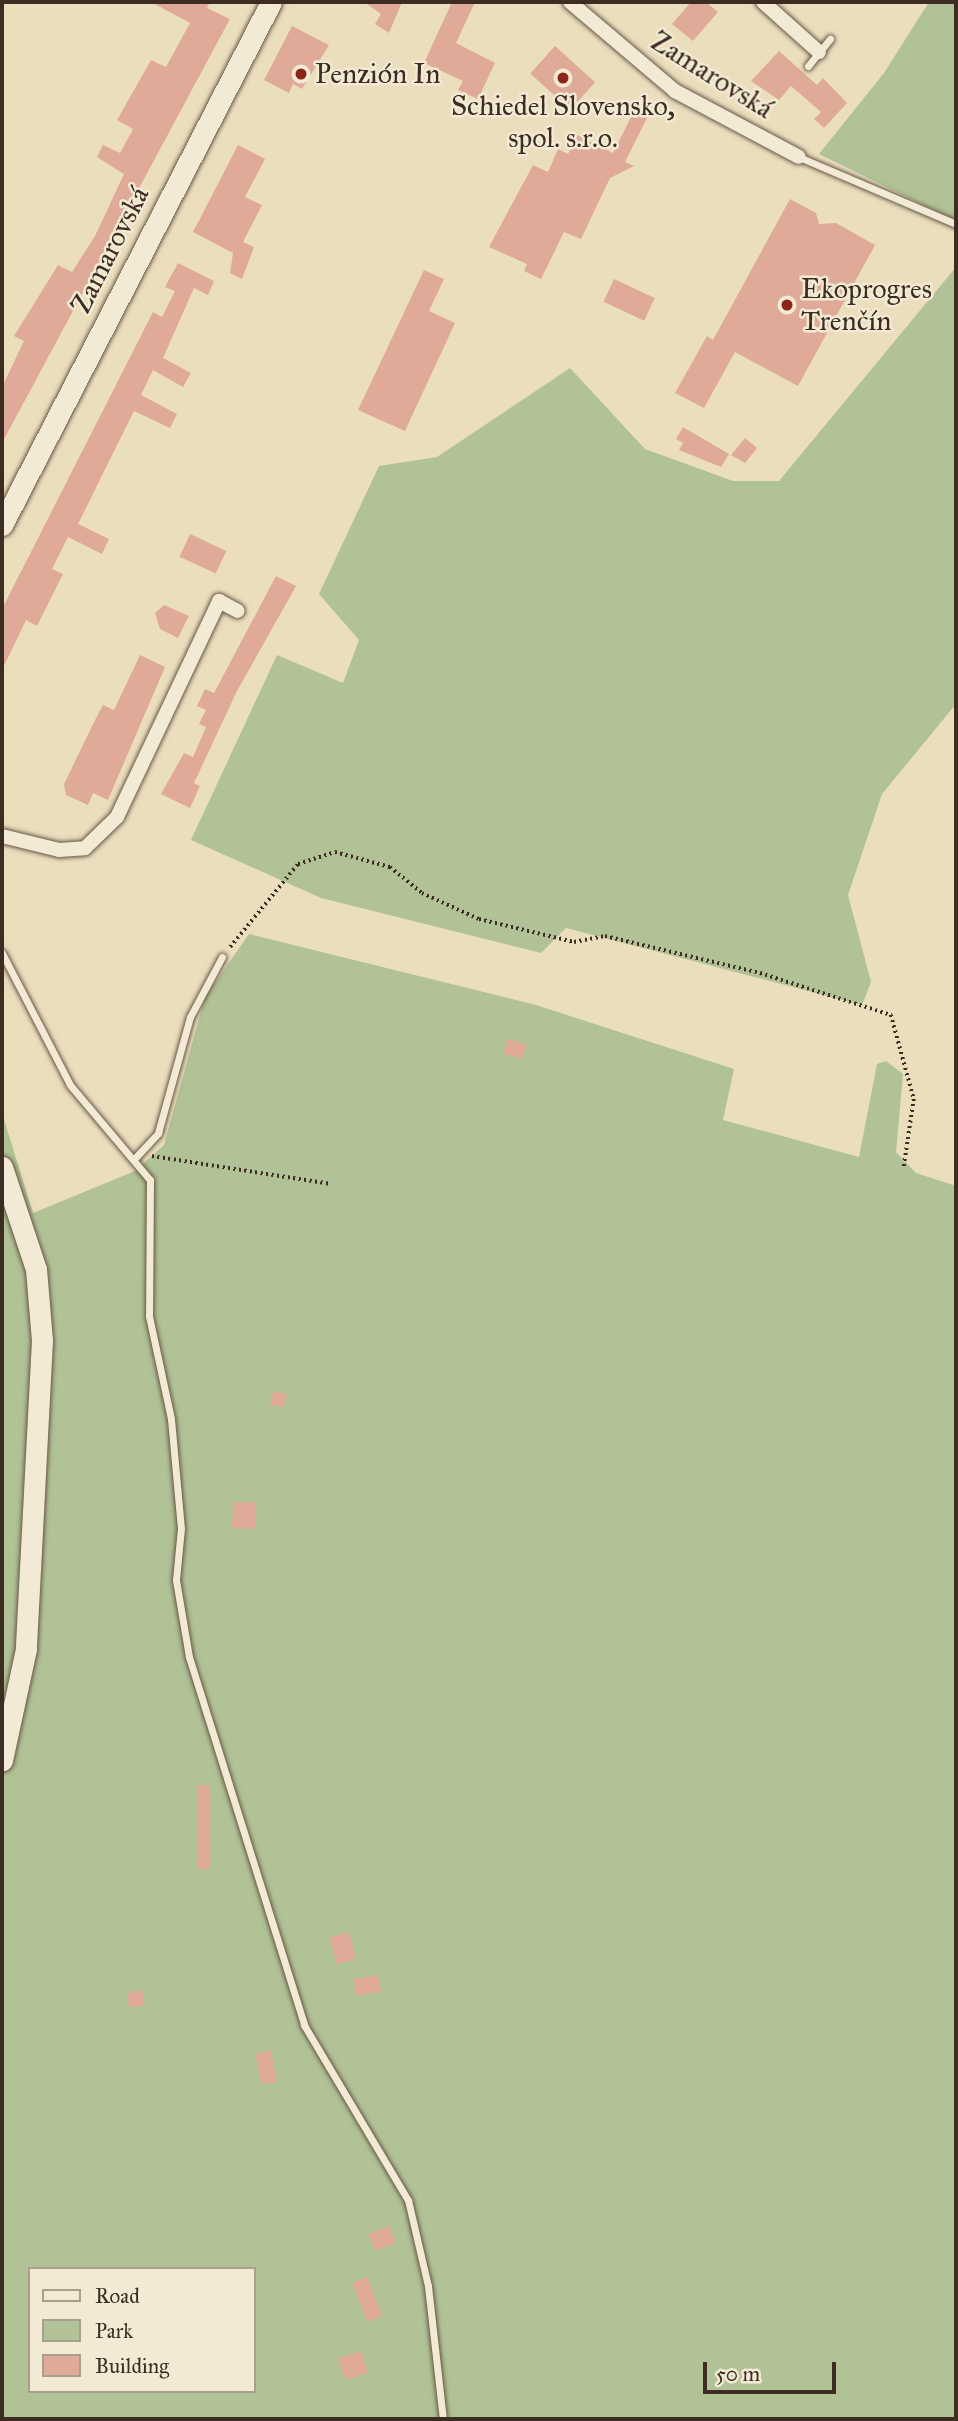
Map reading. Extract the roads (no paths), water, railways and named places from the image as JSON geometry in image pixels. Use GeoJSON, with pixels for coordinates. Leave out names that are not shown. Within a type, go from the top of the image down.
{"type":"FeatureCollection","features":[{"type":"Feature","properties":{"kind":"main road","name":"Zamarovská"},"geometry":{"type":"LineString","coordinates":[[2,525],[271,2]]}},
{"type":"Feature","properties":{"kind":"main road"},"geometry":{"type":"LineString","coordinates":[[2,1167],[36,1269],[42,1340],[26,1649],[2,1760]]}},
{"type":"Feature","properties":{"kind":"street","name":"Zamarovská"},"geometry":{"type":"LineString","coordinates":[[570,2],[675,91],[799,157]]}},
{"type":"Feature","properties":{"kind":"street"},"geometry":{"type":"LineString","coordinates":[[766,3],[819,52]]}},
{"type":"Feature","properties":{"kind":"street"},"geometry":{"type":"LineString","coordinates":[[2,836],[59,850],[85,848],[117,817],[219,601],[239,611]]}},
{"type":"Feature","properties":{"kind":"lane"},"geometry":{"type":"LineString","coordinates":[[808,66],[830,39]]}},
{"type":"Feature","properties":{"kind":"lane"},"geometry":{"type":"LineString","coordinates":[[799,157],[956,224]]}},
{"type":"Feature","properties":{"kind":"lane"},"geometry":{"type":"LineString","coordinates":[[2,953],[71,1086],[135,1158],[150,1180],[154,1209],[149,1316],[170,1419],[181,1528],[176,1580],[189,1657],[304,2025],[408,2200],[428,2286],[443,2419]]}},
{"type":"Feature","properties":{"kind":"lane"},"geometry":{"type":"LineString","coordinates":[[135,1158],[158,1133],[190,1017],[222,957]]}},
{"type":"Feature","properties":{"kind":"place","name":"Penzión In"},"geometry":{"type":"Point","coordinates":[301,74]}},
{"type":"Feature","properties":{"kind":"place","name":"Schiedel Slovensko, spol. s.r.o."},"geometry":{"type":"Point","coordinates":[563,78]}},
{"type":"Feature","properties":{"kind":"place","name":"Ekoprogres Trenčín"},"geometry":{"type":"Point","coordinates":[787,305]}}]}
